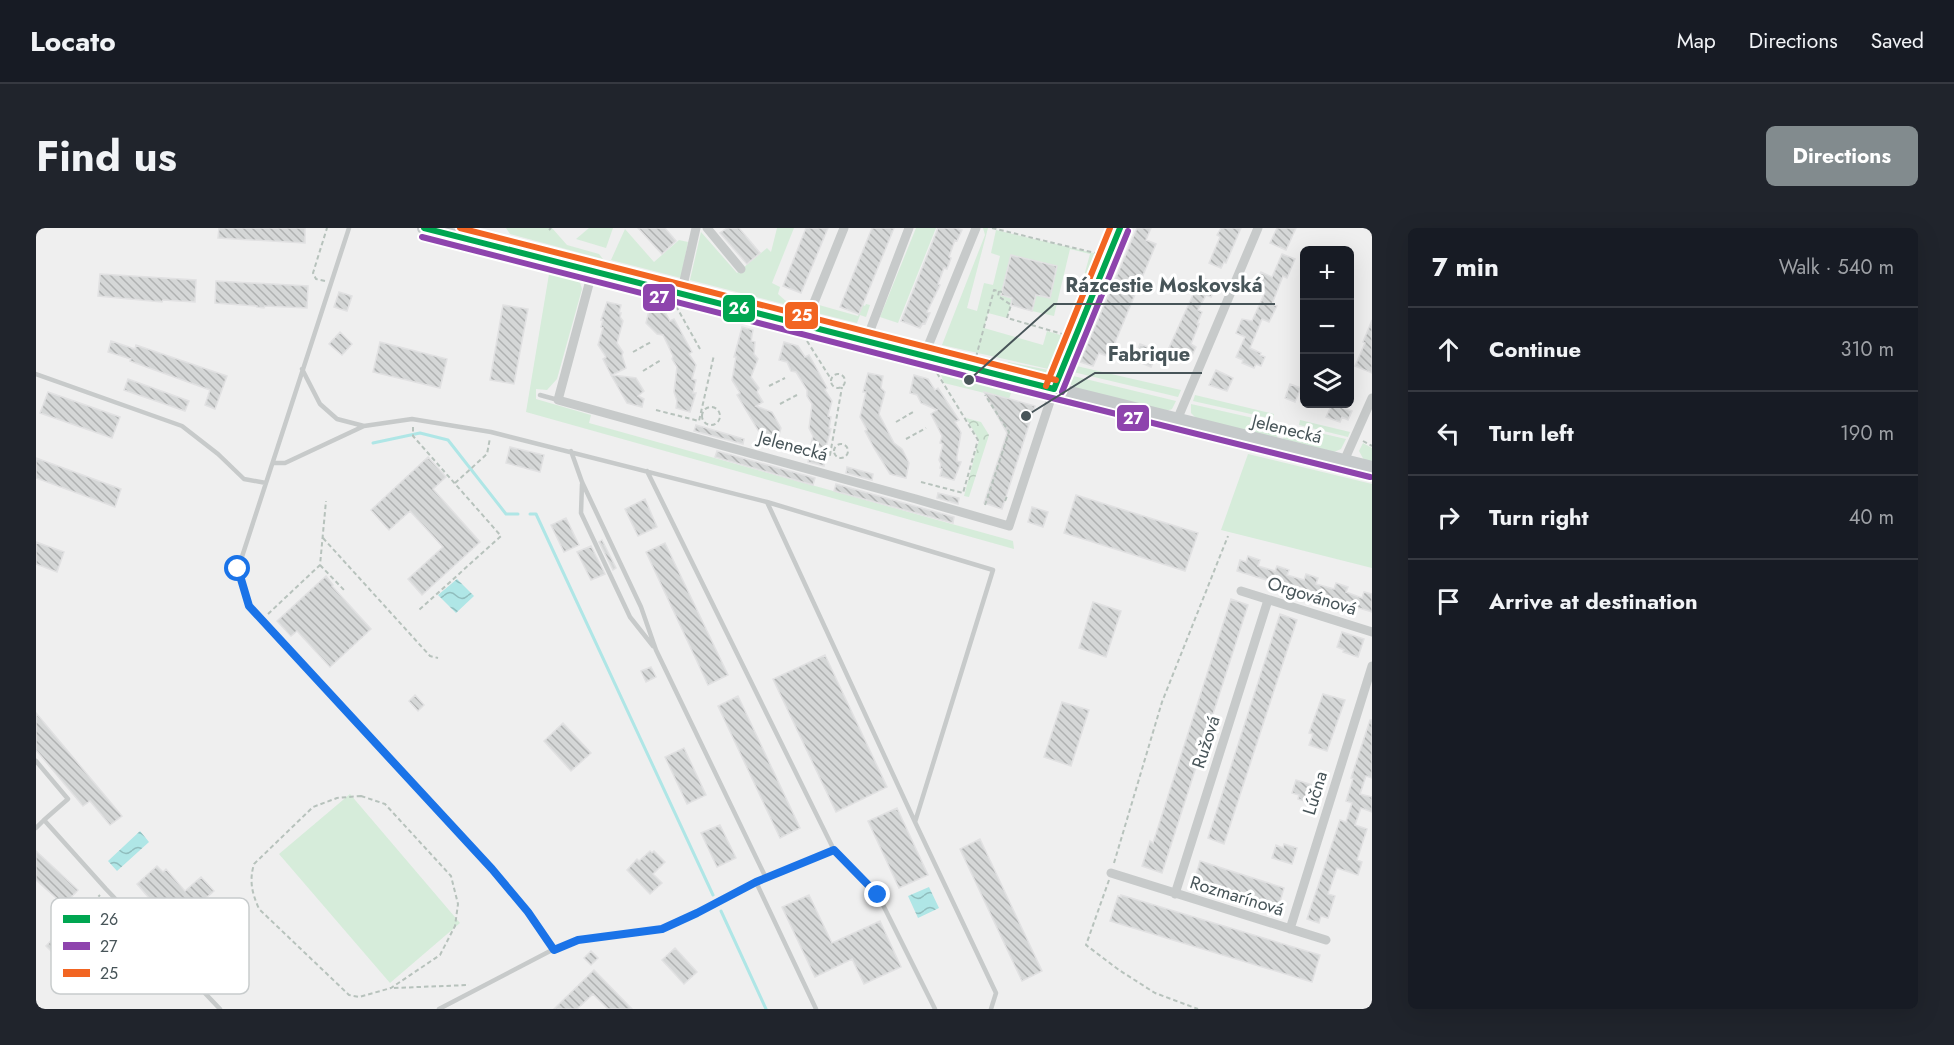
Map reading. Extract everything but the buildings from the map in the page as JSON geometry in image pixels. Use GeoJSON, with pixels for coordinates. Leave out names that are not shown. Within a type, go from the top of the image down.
{"type":"FeatureCollection","features":[{"type":"Feature","properties":{"kind":"street","name":"Jelenecká"},"geometry":{"type":"LineString","coordinates":[[424,228],[600,273],[679,300],[805,325],[1372,468]]}},
{"type":"Feature","properties":{"kind":"street"},"geometry":{"type":"LineString","coordinates":[[679,300],[696,228]]}},
{"type":"Feature","properties":{"kind":"street"},"geometry":{"type":"LineString","coordinates":[[707,228],[741,269]]}},
{"type":"Feature","properties":{"kind":"street"},"geometry":{"type":"LineString","coordinates":[[805,325],[844,228]]}},
{"type":"Feature","properties":{"kind":"street"},"geometry":{"type":"LineString","coordinates":[[866,341],[909,228]]}},
{"type":"Feature","properties":{"kind":"street"},"geometry":{"type":"LineString","coordinates":[[924,356],[976,228]]}},
{"type":"Feature","properties":{"kind":"street"},"geometry":{"type":"LineString","coordinates":[[1054,389],[1071,337],[1120,228]]}},
{"type":"Feature","properties":{"kind":"street"},"geometry":{"type":"LineString","coordinates":[[1177,420],[1258,228]]}},
{"type":"Feature","properties":{"kind":"street"},"geometry":{"type":"LineString","coordinates":[[558,400],[589,284],[600,273]]}},
{"type":"Feature","properties":{"kind":"street","name":"Jelenecká"},"geometry":{"type":"LineString","coordinates":[[558,400],[916,498],[1009,526],[1054,389]]}},
{"type":"Feature","properties":{"kind":"street"},"geometry":{"type":"LineString","coordinates":[[1344,461],[1372,398]]}},
{"type":"Feature","properties":{"kind":"street","name":"Orgovánová"},"geometry":{"type":"LineString","coordinates":[[1241,591],[1372,632]]}},
{"type":"Feature","properties":{"kind":"street","name":"Ružová"},"geometry":{"type":"LineString","coordinates":[[1175,894],[1268,600]]}},
{"type":"Feature","properties":{"kind":"street","name":"Lúčna"},"geometry":{"type":"LineString","coordinates":[[1290,929],[1372,666]]}},
{"type":"Feature","properties":{"kind":"street","name":"Rozmarínová"},"geometry":{"type":"LineString","coordinates":[[1111,873],[1326,940]]}},
{"type":"Feature","properties":{"kind":"lane"},"geometry":{"type":"LineString","coordinates":[[349,228],[238,569],[249,606],[492,869],[528,912],[554,950]]}},
{"type":"Feature","properties":{"kind":"lane"},"geometry":{"type":"LineString","coordinates":[[302,369],[320,404],[337,418],[364,426]]}},
{"type":"Feature","properties":{"kind":"lane"},"geometry":{"type":"LineString","coordinates":[[36,374],[182,426],[218,454],[244,479],[266,483]]}},
{"type":"Feature","properties":{"kind":"lane"},"geometry":{"type":"LineString","coordinates":[[540,395],[558,400]]}},
{"type":"Feature","properties":{"kind":"lane"},"geometry":{"type":"LineString","coordinates":[[273,463],[285,463],[364,426],[412,419],[492,432],[571,451],[767,502],[993,570],[915,822]]}},
{"type":"Feature","properties":{"kind":"lane"},"geometry":{"type":"LineString","coordinates":[[571,451],[582,482],[641,607],[656,650],[766,878]]}},
{"type":"Feature","properties":{"kind":"lane"},"geometry":{"type":"LineString","coordinates":[[647,471],[834,850],[878,895],[935,1009]]}},
{"type":"Feature","properties":{"kind":"lane"},"geometry":{"type":"LineString","coordinates":[[582,482],[581,513],[630,617],[656,650]]}},
{"type":"Feature","properties":{"kind":"lane"},"geometry":{"type":"LineString","coordinates":[[767,502],[996,993],[991,1009]]}},
{"type":"Feature","properties":{"kind":"lane"},"geometry":{"type":"LineString","coordinates":[[36,761],[68,800],[36,828]]}},
{"type":"Feature","properties":{"kind":"lane"},"geometry":{"type":"LineString","coordinates":[[44,820],[114,898]]}},
{"type":"Feature","properties":{"kind":"lane"},"geometry":{"type":"LineString","coordinates":[[439,1009],[485,984],[578,940],[662,929],[756,882],[834,850]]}},
{"type":"Feature","properties":{"kind":"lane"},"geometry":{"type":"LineString","coordinates":[[756,882],[816,1009]]}},
{"type":"Feature","properties":{"kind":"lane"},"geometry":{"type":"LineString","coordinates":[[205,994],[219,1009]]}},
{"type":"Feature","properties":{"kind":"path"},"geometry":{"type":"LineString","coordinates":[[327,228],[313,273],[316,279],[332,282]]}},
{"type":"Feature","properties":{"kind":"path"},"geometry":{"type":"LineString","coordinates":[[992,228],[1108,256]]}},
{"type":"Feature","properties":{"kind":"path"},"geometry":{"type":"LineString","coordinates":[[973,368],[994,290],[1000,291],[998,296],[1011,305],[1007,318],[1071,337]]}},
{"type":"Feature","properties":{"kind":"path"},"geometry":{"type":"LineString","coordinates":[[679,300],[700,349]]}},
{"type":"Feature","properties":{"kind":"path"},"geometry":{"type":"LineString","coordinates":[[807,341],[834,387],[842,387]]}},
{"type":"Feature","properties":{"kind":"path"},"geometry":{"type":"LineString","coordinates":[[633,352],[651,342]]}},
{"type":"Feature","properties":{"kind":"path"},"geometry":{"type":"LineString","coordinates":[[656,410],[699,421],[714,355]]}},
{"type":"Feature","properties":{"kind":"path"},"geometry":{"type":"LineString","coordinates":[[643,371],[661,360]]}},
{"type":"Feature","properties":{"kind":"path"},"geometry":{"type":"LineString","coordinates":[[921,482],[963,493],[978,440],[937,373]]}},
{"type":"Feature","properties":{"kind":"path"},"geometry":{"type":"LineString","coordinates":[[793,446],[830,455],[832,451],[835,447],[841,445],[846,448],[846,456],[837,457],[832,451],[842,387],[846,381],[843,375],[835,374],[831,379]]}},
{"type":"Feature","properties":{"kind":"path"},"geometry":{"type":"LineString","coordinates":[[769,386],[785,378]]}},
{"type":"Feature","properties":{"kind":"path"},"geometry":{"type":"LineString","coordinates":[[985,395],[1009,432],[985,505]]}},
{"type":"Feature","properties":{"kind":"path"},"geometry":{"type":"LineString","coordinates":[[780,404],[796,396]]}},
{"type":"Feature","properties":{"kind":"path"},"geometry":{"type":"LineString","coordinates":[[713,408],[719,412],[719,419],[716,423],[709,424],[703,419],[702,414],[707,409],[713,408]]}},
{"type":"Feature","properties":{"kind":"path"},"geometry":{"type":"LineString","coordinates":[[896,422],[915,411]]}},
{"type":"Feature","properties":{"kind":"path"},"geometry":{"type":"LineString","coordinates":[[906,440],[926,428]]}},
{"type":"Feature","properties":{"kind":"path"},"geometry":{"type":"LineString","coordinates":[[454,483],[488,454],[492,432]]}},
{"type":"Feature","properties":{"kind":"path"},"geometry":{"type":"LineString","coordinates":[[413,435],[501,536],[419,610]]}},
{"type":"Feature","properties":{"kind":"path"},"geometry":{"type":"LineString","coordinates":[[1361,440],[1372,446]]}},
{"type":"Feature","properties":{"kind":"path"},"geometry":{"type":"LineString","coordinates":[[1005,501],[1007,496]]}},
{"type":"Feature","properties":{"kind":"path"},"geometry":{"type":"LineString","coordinates":[[262,619],[320,565],[326,501]]}},
{"type":"Feature","properties":{"kind":"path"},"geometry":{"type":"LineString","coordinates":[[1198,1009],[1155,993],[1086,945],[1111,873],[1162,702],[1228,536]]}},
{"type":"Feature","properties":{"kind":"path"},"geometry":{"type":"LineString","coordinates":[[323,538],[430,656],[438,658]]}},
{"type":"Feature","properties":{"kind":"path"},"geometry":{"type":"LineString","coordinates":[[320,565],[344,590]]}},
{"type":"Feature","properties":{"kind":"path"},"geometry":{"type":"LineString","coordinates":[[391,988],[440,956],[455,926],[458,904],[451,876],[385,804],[361,796],[337,798],[314,807],[254,864],[250,876],[252,892],[259,909],[349,996],[359,998],[391,988],[485,984]]}},
{"type":"Feature","properties":{"kind":"path"},"geometry":{"type":"LineString","coordinates":[[97,898],[106,889]]}},
{"type":"Feature","properties":{"kind":"green space"},"geometry":{"type":"Polygon","coordinates":[[[506,228],[552,228],[567,245],[599,254],[603,259],[510,234],[506,228]]]}},
{"type":"Feature","properties":{"kind":"green space"},"geometry":{"type":"Polygon","coordinates":[[[589,228],[613,228],[606,248],[576,239],[589,228]]]}},
{"type":"Feature","properties":{"kind":"green space"},"geometry":{"type":"Polygon","coordinates":[[[777,228],[794,228],[772,283],[780,287],[778,294],[787,302],[804,306],[803,309],[690,280],[701,232],[737,273],[767,248],[771,252],[777,228]]]}},
{"type":"Feature","properties":{"kind":"green space"},"geometry":{"type":"Polygon","coordinates":[[[916,228],[936,228],[898,323],[880,317],[916,228]]]}},
{"type":"Feature","properties":{"kind":"green space"},"geometry":{"type":"Polygon","coordinates":[[[983,228],[988,228],[967,308],[977,311],[984,283],[993,285],[1000,256],[991,253],[996,230],[1102,255],[1068,335],[1090,254],[1070,249],[1054,316],[1032,311],[1036,295],[1050,298],[1057,267],[1011,255],[1001,295],[1012,299],[1007,318],[988,313],[984,328],[1043,345],[1047,331],[1067,337],[1053,370],[942,345],[985,235],[983,228]]]}},
{"type":"Feature","properties":{"kind":"green space"},"geometry":{"type":"Polygon","coordinates":[[[625,229],[654,262],[679,240],[688,242],[681,278],[611,260],[625,229]]]}},
{"type":"Feature","properties":{"kind":"green space"},"geometry":{"type":"Polygon","coordinates":[[[508,238],[603,262],[599,267],[494,241],[508,238]]]}},
{"type":"Feature","properties":{"kind":"green space"},"geometry":{"type":"Polygon","coordinates":[[[610,264],[679,281],[671,285],[612,271],[610,264]]]}},
{"type":"Feature","properties":{"kind":"green space"},"geometry":{"type":"Polygon","coordinates":[[[550,268],[565,271],[574,276],[578,279],[582,289],[557,379],[547,390],[536,389],[536,399],[591,415],[589,423],[1013,541],[1014,549],[526,412],[550,268]]]}},
{"type":"Feature","properties":{"kind":"green space"},"geometry":{"type":"Polygon","coordinates":[[[691,284],[805,313],[798,318],[695,292],[691,284]]]}},
{"type":"Feature","properties":{"kind":"green space"},"geometry":{"type":"Polygon","coordinates":[[[819,305],[858,316],[863,305],[870,305],[866,317],[860,315],[857,323],[817,313],[819,305]]]}},
{"type":"Feature","properties":{"kind":"green space"},"geometry":{"type":"Polygon","coordinates":[[[814,315],[862,327],[854,332],[818,322],[814,315]]]}},
{"type":"Feature","properties":{"kind":"green space"},"geometry":{"type":"Polygon","coordinates":[[[877,331],[924,343],[918,348],[881,339],[877,331]]]}},
{"type":"Feature","properties":{"kind":"green space"},"geometry":{"type":"Polygon","coordinates":[[[934,345],[962,352],[942,355],[932,349],[934,345]]]}},
{"type":"Feature","properties":{"kind":"green space"},"geometry":{"type":"Polygon","coordinates":[[[1008,362],[1053,371],[1043,377],[1031,377],[1006,371],[1008,362]]]}},
{"type":"Feature","properties":{"kind":"green space"},"geometry":{"type":"Polygon","coordinates":[[[1072,365],[1181,390],[1178,397],[1069,371],[1072,365]]]}},
{"type":"Feature","properties":{"kind":"green space"},"geometry":{"type":"Polygon","coordinates":[[[1065,374],[1176,401],[1172,409],[1166,411],[1076,388],[1068,383],[1065,374]]]}},
{"type":"Feature","properties":{"kind":"green space"},"geometry":{"type":"Polygon","coordinates":[[[941,375],[1011,393],[1009,399],[944,383],[941,375]]]}},
{"type":"Feature","properties":{"kind":"green space"},"geometry":{"type":"Polygon","coordinates":[[[970,375],[1001,382],[999,388],[969,380],[970,375]]]}},
{"type":"Feature","properties":{"kind":"green space"},"geometry":{"type":"Polygon","coordinates":[[[1005,384],[1038,392],[1042,399],[1004,389],[1005,384]]]}},
{"type":"Feature","properties":{"kind":"green space"},"geometry":{"type":"Polygon","coordinates":[[[1195,395],[1274,414],[1273,419],[1193,401],[1195,395]]]}},
{"type":"Feature","properties":{"kind":"green space"},"geometry":{"type":"Polygon","coordinates":[[[1191,404],[1280,424],[1277,438],[1197,419],[1191,413],[1191,404]]]}},
{"type":"Feature","properties":{"kind":"green space"},"geometry":{"type":"Polygon","coordinates":[[[966,418],[981,422],[989,435],[969,497],[964,496],[979,440],[966,418]]]}},
{"type":"Feature","properties":{"kind":"green space"},"geometry":{"type":"Polygon","coordinates":[[[1300,420],[1350,432],[1348,437],[1299,425],[1300,420]]]}},
{"type":"Feature","properties":{"kind":"green space"},"geometry":{"type":"Polygon","coordinates":[[[1298,428],[1346,439],[1341,449],[1334,452],[1283,439],[1285,429],[1297,431],[1298,428]]]}},
{"type":"Feature","properties":{"kind":"green space"},"geometry":{"type":"Polygon","coordinates":[[[1363,443],[1372,448],[1372,462],[1364,460],[1359,451],[1363,443]]]}},
{"type":"Feature","properties":{"kind":"green space"},"geometry":{"type":"Polygon","coordinates":[[[1248,454],[1372,484],[1372,568],[1221,530],[1248,454]]]}},
{"type":"Feature","properties":{"kind":"green space"},"geometry":{"type":"Polygon","coordinates":[[[350,794],[460,923],[390,983],[279,854],[350,794]]]}},
{"type":"Feature","properties":{"kind":"water"},"geometry":{"type":"Polygon","coordinates":[[[457,579],[474,596],[456,613],[438,595],[457,579]]]}},
{"type":"Feature","properties":{"kind":"water"},"geometry":{"type":"Polygon","coordinates":[[[140,831],[149,842],[117,871],[108,861],[140,831]]]}},
{"type":"Feature","properties":{"kind":"water"},"geometry":{"type":"Polygon","coordinates":[[[929,887],[939,908],[918,918],[908,896],[929,887]]]}},
{"type":"Feature","properties":{"kind":"waterway"},"geometry":{"type":"LineString","coordinates":[[373,443],[420,433],[448,440],[506,514],[518,514]]}},
{"type":"Feature","properties":{"kind":"waterway"},"geometry":{"type":"LineString","coordinates":[[530,514],[536,514],[713,895]]}},
{"type":"Feature","properties":{"kind":"waterway"},"geometry":{"type":"LineString","coordinates":[[721,911],[766,1009]]}},
{"type":"Feature","properties":{"kind":"transit line","name":"26"},"geometry":{"type":"LineString","coordinates":[[424,228],[1054,389]]}},
{"type":"Feature","properties":{"kind":"transit line","name":"25"},"geometry":{"type":"LineString","coordinates":[[460,228],[1056,380]]}},
{"type":"Feature","properties":{"kind":"transit line","name":"25"},"geometry":{"type":"LineString","coordinates":[[1046,386],[1110,228]]}},
{"type":"Feature","properties":{"kind":"transit line","name":"26"},"geometry":{"type":"LineString","coordinates":[[1054,389],[1120,228]]}},
{"type":"Feature","properties":{"kind":"transit line","name":"27"},"geometry":{"type":"LineString","coordinates":[[1062,392],[1128,231]]}},
{"type":"Feature","properties":{"kind":"transit line","name":"27"},"geometry":{"type":"LineString","coordinates":[[422,237],[1370,477]]}},
{"type":"Feature","properties":{"kind":"place","name":"Rázcestie Moskovská"},"geometry":{"type":"Point","coordinates":[969,380]}},
{"type":"Feature","properties":{"kind":"place","name":"Fabrique"},"geometry":{"type":"Point","coordinates":[1026,416]}},
{"type":"Feature","properties":{"kind":"route"},"geometry":{"type":"LineString","coordinates":[[238,569],[249,606],[492,869],[528,912],[554,950],[578,940],[662,929],[756,882],[834,850],[878,895]]}}]}
